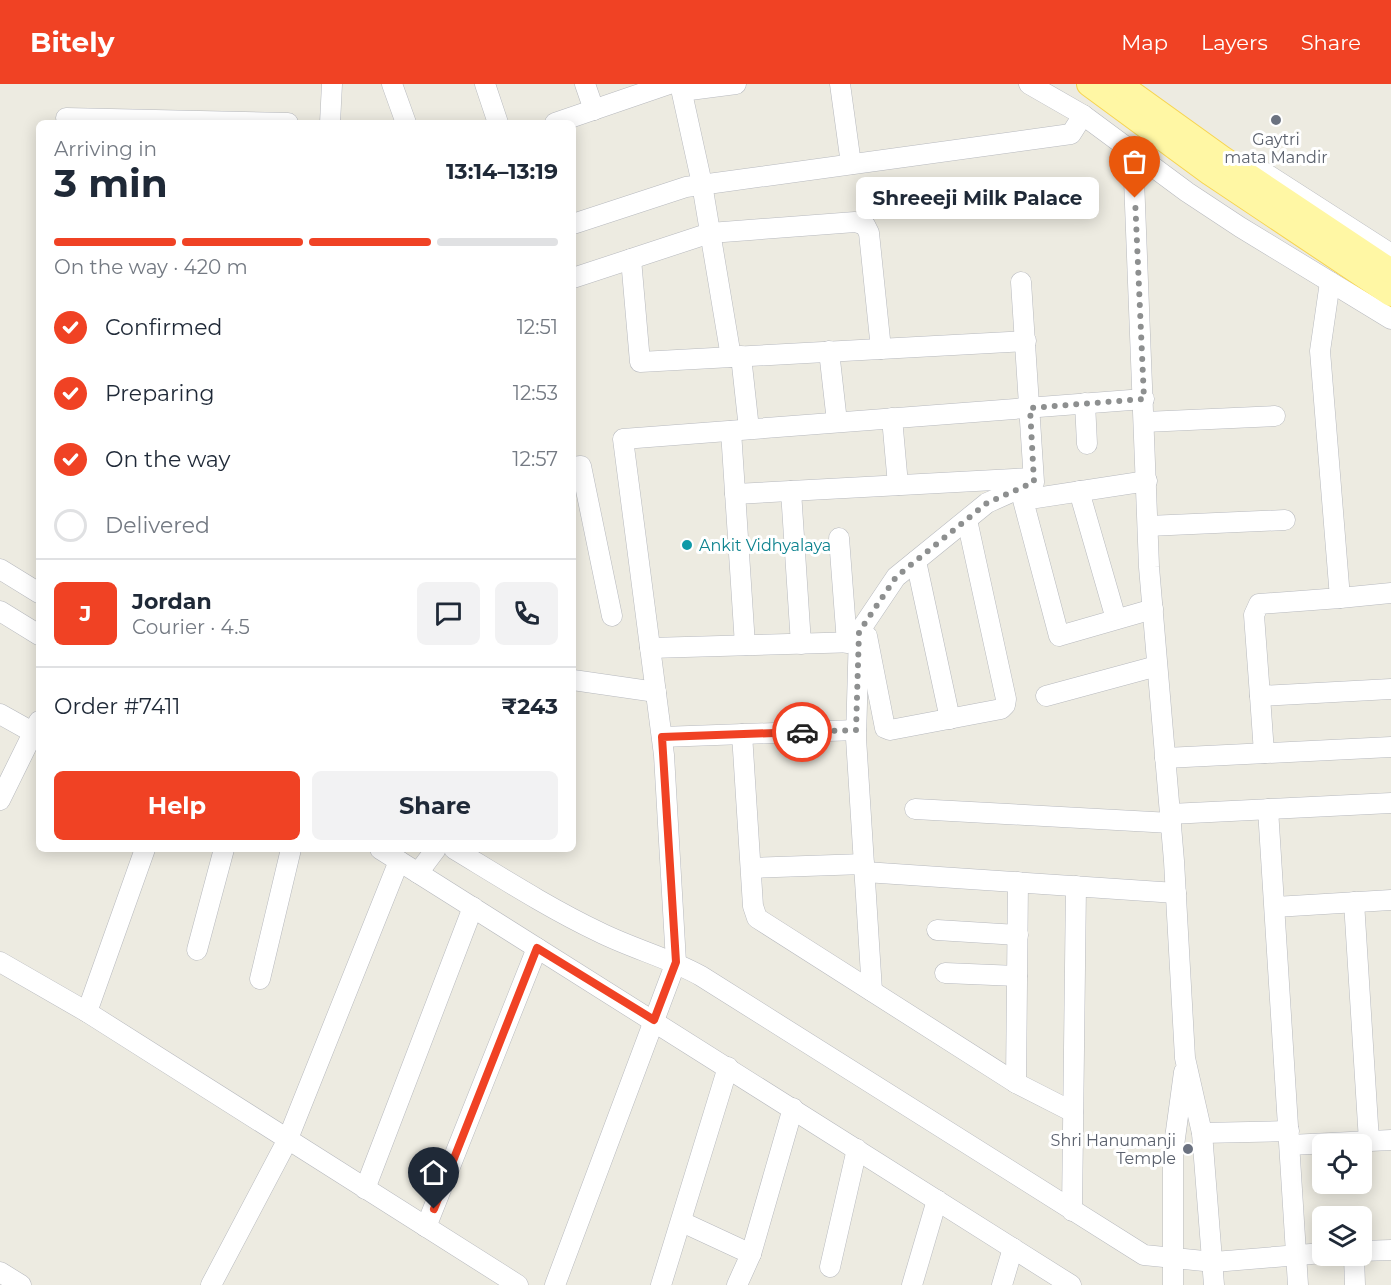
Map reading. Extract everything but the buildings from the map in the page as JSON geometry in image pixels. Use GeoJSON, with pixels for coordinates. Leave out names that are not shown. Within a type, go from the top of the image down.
{"type":"FeatureCollection","features":[{"type":"Feature","properties":{"kind":"main road"},"geometry":{"type":"LineString","coordinates":[[1089,84],[1210,173],[1391,294]]}},
{"type":"Feature","properties":{"kind":"main road"},"geometry":{"type":"LineString","coordinates":[[1119,84],[1222,158],[1391,271]]}},
{"type":"Feature","properties":{"kind":"street"},"geometry":{"type":"LineString","coordinates":[[330,120],[332,84]]}},
{"type":"Feature","properties":{"kind":"street"},"geometry":{"type":"LineString","coordinates":[[392,84],[404,120]]}},
{"type":"Feature","properties":{"kind":"street"},"geometry":{"type":"LineString","coordinates":[[485,84],[497,120]]}},
{"type":"Feature","properties":{"kind":"street"},"geometry":{"type":"LineString","coordinates":[[585,84],[594,110]]}},
{"type":"Feature","properties":{"kind":"street"},"geometry":{"type":"LineString","coordinates":[[564,120],[677,86],[736,84]]}},
{"type":"Feature","properties":{"kind":"street"},"geometry":{"type":"LineString","coordinates":[[840,84],[851,164]]}},
{"type":"Feature","properties":{"kind":"street"},"geometry":{"type":"LineString","coordinates":[[1137,84],[1229,149],[1391,254]]}},
{"type":"Feature","properties":{"kind":"street"},"geometry":{"type":"LineString","coordinates":[[1033,85],[1083,115],[1187,192],[1391,319]]}},
{"type":"Feature","properties":{"kind":"street"},"geometry":{"type":"LineString","coordinates":[[677,86],[702,184],[736,356],[740,430],[735,494],[745,645]]}},
{"type":"Feature","properties":{"kind":"street"},"geometry":{"type":"LineString","coordinates":[[576,223],[686,187],[702,184],[1071,134],[1083,115]]}},
{"type":"Feature","properties":{"kind":"street"},"geometry":{"type":"LineString","coordinates":[[66,118],[155,120]]}},
{"type":"Feature","properties":{"kind":"street"},"geometry":{"type":"LineString","coordinates":[[1133,153],[1148,526],[1176,893],[1185,1058],[1202,1133],[1214,1262],[1214,1285]]}},
{"type":"Feature","properties":{"kind":"street"},"geometry":{"type":"LineString","coordinates":[[576,277],[710,233],[855,222],[865,225],[869,233],[880,349]]}},
{"type":"Feature","properties":{"kind":"street"},"geometry":{"type":"LineString","coordinates":[[631,259],[640,362],[1026,341]]}},
{"type":"Feature","properties":{"kind":"street"},"geometry":{"type":"LineString","coordinates":[[853,642],[896,577],[987,503],[1034,482],[1026,341],[1020,282]]}},
{"type":"Feature","properties":{"kind":"street"},"geometry":{"type":"LineString","coordinates":[[1330,282],[1320,351],[1340,598]]}},
{"type":"Feature","properties":{"kind":"street"},"geometry":{"type":"LineString","coordinates":[[829,351],[837,422]]}},
{"type":"Feature","properties":{"kind":"street"},"geometry":{"type":"LineString","coordinates":[[555,1285],[676,962],[662,737],[623,439],[1144,399]]}},
{"type":"Feature","properties":{"kind":"street"},"geometry":{"type":"LineString","coordinates":[[1085,403],[1087,444]]}},
{"type":"Feature","properties":{"kind":"street"},"geometry":{"type":"LineString","coordinates":[[1145,422],[1275,416]]}},
{"type":"Feature","properties":{"kind":"street"},"geometry":{"type":"LineString","coordinates":[[892,418],[898,485]]}},
{"type":"Feature","properties":{"kind":"street"},"geometry":{"type":"LineString","coordinates":[[576,467],[581,466],[612,616]]}},
{"type":"Feature","properties":{"kind":"street"},"geometry":{"type":"LineString","coordinates":[[735,494],[1034,478]]}},
{"type":"Feature","properties":{"kind":"street"},"geometry":{"type":"LineString","coordinates":[[1147,481],[1023,500],[1059,636],[1153,609]]}},
{"type":"Feature","properties":{"kind":"street"},"geometry":{"type":"LineString","coordinates":[[791,491],[801,644]]}},
{"type":"Feature","properties":{"kind":"street"},"geometry":{"type":"LineString","coordinates":[[1079,491],[1116,619]]}},
{"type":"Feature","properties":{"kind":"street"},"geometry":{"type":"LineString","coordinates":[[865,623],[885,728],[890,730],[1000,709],[1005,705],[1006,699],[967,519]]}},
{"type":"Feature","properties":{"kind":"street"},"geometry":{"type":"LineString","coordinates":[[1148,526],[1285,520]]}},
{"type":"Feature","properties":{"kind":"street"},"geometry":{"type":"LineString","coordinates":[[839,538],[853,642],[872,991]]}},
{"type":"Feature","properties":{"kind":"street"},"geometry":{"type":"LineString","coordinates":[[916,561],[950,718]]}},
{"type":"Feature","properties":{"kind":"street"},"geometry":{"type":"LineString","coordinates":[[0,569],[36,591]]}},
{"type":"Feature","properties":{"kind":"street"},"geometry":{"type":"LineString","coordinates":[[1264,753],[1254,615],[1259,604],[1391,592]]}},
{"type":"Feature","properties":{"kind":"street"},"geometry":{"type":"LineString","coordinates":[[0,611],[36,633]]}},
{"type":"Feature","properties":{"kind":"street"},"geometry":{"type":"LineString","coordinates":[[650,648],[853,642]]}},
{"type":"Feature","properties":{"kind":"street"},"geometry":{"type":"LineString","coordinates":[[1046,696],[1158,666]]}},
{"type":"Feature","properties":{"kind":"street"},"geometry":{"type":"LineString","coordinates":[[576,680],[656,692]]}},
{"type":"Feature","properties":{"kind":"street"},"geometry":{"type":"LineString","coordinates":[[1260,696],[1391,689]]}},
{"type":"Feature","properties":{"kind":"street"},"geometry":{"type":"LineString","coordinates":[[0,714],[36,727],[0,800]]}},
{"type":"Feature","properties":{"kind":"street"},"geometry":{"type":"LineString","coordinates":[[662,737],[856,730]]}},
{"type":"Feature","properties":{"kind":"street"},"geometry":{"type":"LineString","coordinates":[[741,734],[757,918],[1016,1083],[1072,1112]]}},
{"type":"Feature","properties":{"kind":"street"},"geometry":{"type":"LineString","coordinates":[[1165,758],[1391,747]]}},
{"type":"Feature","properties":{"kind":"street"},"geometry":{"type":"LineString","coordinates":[[915,809],[1170,818],[1268,809],[1391,803]]}},
{"type":"Feature","properties":{"kind":"street"},"geometry":{"type":"LineString","coordinates":[[1268,809],[1298,1285]]}},
{"type":"Feature","properties":{"kind":"street"},"geometry":{"type":"LineString","coordinates":[[87,1012],[144,852]]}},
{"type":"Feature","properties":{"kind":"street"},"geometry":{"type":"LineString","coordinates":[[196,950],[223,852]]}},
{"type":"Feature","properties":{"kind":"street"},"geometry":{"type":"LineString","coordinates":[[260,979],[290,852]]}},
{"type":"Feature","properties":{"kind":"street"},"geometry":{"type":"LineString","coordinates":[[385,852],[1071,1285]]}},
{"type":"Feature","properties":{"kind":"street"},"geometry":{"type":"LineString","coordinates":[[418,873],[434,852]]}},
{"type":"Feature","properties":{"kind":"street"},"geometry":{"type":"LineString","coordinates":[[459,852],[533,897],[600,933],[641,951],[676,962],[1144,1256],[1214,1262],[1312,1253]]}},
{"type":"Feature","properties":{"kind":"street"},"geometry":{"type":"LineString","coordinates":[[210,1285],[287,1141],[399,861]]}},
{"type":"Feature","properties":{"kind":"street"},"geometry":{"type":"LineString","coordinates":[[751,868],[864,868],[1176,893]]}},
{"type":"Feature","properties":{"kind":"street"},"geometry":{"type":"LineString","coordinates":[[1016,1083],[1018,882]]}},
{"type":"Feature","properties":{"kind":"street"},"geometry":{"type":"LineString","coordinates":[[1072,1211],[1076,886]]}},
{"type":"Feature","properties":{"kind":"street"},"geometry":{"type":"LineString","coordinates":[[1275,907],[1391,900]]}},
{"type":"Feature","properties":{"kind":"street"},"geometry":{"type":"LineString","coordinates":[[1354,902],[1369,1134]]}},
{"type":"Feature","properties":{"kind":"street"},"geometry":{"type":"LineString","coordinates":[[365,1189],[473,907]]}},
{"type":"Feature","properties":{"kind":"street"},"geometry":{"type":"LineString","coordinates":[[937,930],[1018,935]]}},
{"type":"Feature","properties":{"kind":"street"},"geometry":{"type":"LineString","coordinates":[[426,1227],[537,948]]}},
{"type":"Feature","properties":{"kind":"street"},"geometry":{"type":"LineString","coordinates":[[0,962],[87,1012],[287,1141],[518,1285]]}},
{"type":"Feature","properties":{"kind":"street"},"geometry":{"type":"LineString","coordinates":[[945,972],[1017,976]]}},
{"type":"Feature","properties":{"kind":"street"},"geometry":{"type":"LineString","coordinates":[[1173,1285],[1173,1153],[1185,1058]]}},
{"type":"Feature","properties":{"kind":"street"},"geometry":{"type":"LineString","coordinates":[[661,1285],[728,1067]]}},
{"type":"Feature","properties":{"kind":"street"},"geometry":{"type":"LineString","coordinates":[[737,1285],[751,1254],[793,1108]]}},
{"type":"Feature","properties":{"kind":"street"},"geometry":{"type":"LineString","coordinates":[[1202,1133],[1312,1139]]}},
{"type":"Feature","properties":{"kind":"street"},"geometry":{"type":"LineString","coordinates":[[1372,1141],[1391,1140]]}},
{"type":"Feature","properties":{"kind":"street"},"geometry":{"type":"LineString","coordinates":[[830,1267],[857,1149]]}},
{"type":"Feature","properties":{"kind":"street"},"geometry":{"type":"LineString","coordinates":[[912,1285],[937,1200]]}},
{"type":"Feature","properties":{"kind":"street"},"geometry":{"type":"LineString","coordinates":[[682,1222],[751,1254]]}},
{"type":"Feature","properties":{"kind":"street"},"geometry":{"type":"LineString","coordinates":[[1002,1285],[1013,1248]]}},
{"type":"Feature","properties":{"kind":"street"},"geometry":{"type":"LineString","coordinates":[[1372,1251],[1391,1250]]}},
{"type":"Feature","properties":{"kind":"street"},"geometry":{"type":"LineString","coordinates":[[1354,1266],[1355,1285]]}},
{"type":"Feature","properties":{"kind":"street"},"geometry":{"type":"LineString","coordinates":[[0,1272],[21,1285]]}},
{"type":"Feature","properties":{"kind":"way so far"},"geometry":{"type":"LineString","coordinates":[[802,732],[856,730],[859,632],[896,577],[987,503],[1034,482],[1030,408],[1144,399],[1135,198]]}},
{"type":"Feature","properties":{"kind":"place","name":"Gaytri mata Mandir"},"geometry":{"type":"Point","coordinates":[1276,120]}},
{"type":"Feature","properties":{"kind":"place","name":"Shreeeji Milk Palace"},"geometry":{"type":"Point","coordinates":[1135,198]}},
{"type":"Feature","properties":{"kind":"place","name":"Ankit Vidhyalaya"},"geometry":{"type":"Point","coordinates":[687,545]}},
{"type":"Feature","properties":{"kind":"place","name":"Shri Hanumanji Temple"},"geometry":{"type":"Point","coordinates":[1188,1149]}},
{"type":"Feature","properties":{"kind":"route"},"geometry":{"type":"LineString","coordinates":[[434,1209],[537,948],[654,1020],[676,962],[662,737],[802,732]]}}]}
